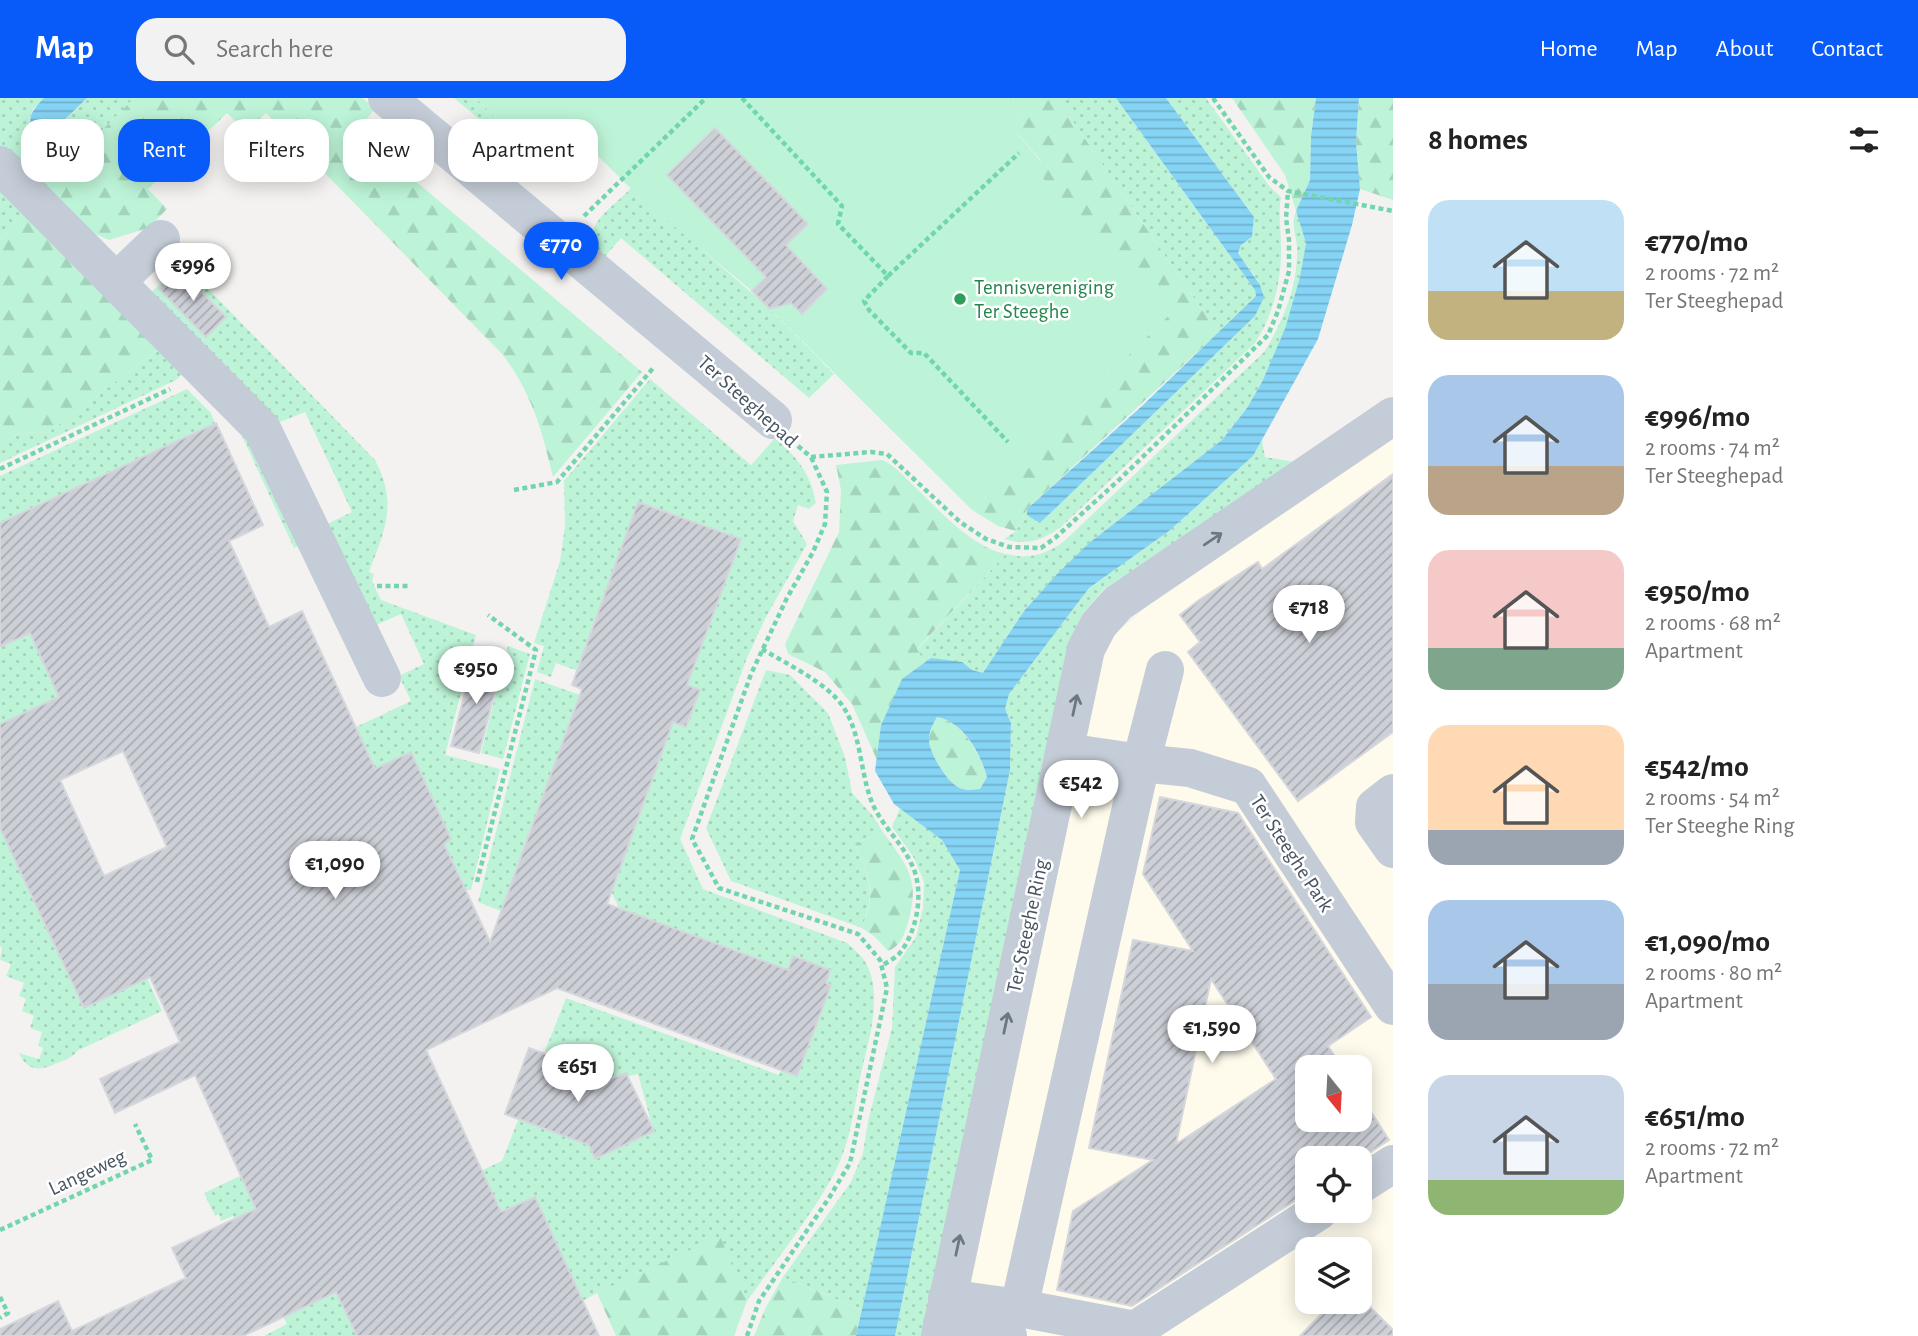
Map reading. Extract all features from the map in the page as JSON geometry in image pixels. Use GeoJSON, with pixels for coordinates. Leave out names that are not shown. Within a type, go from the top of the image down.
{"type":"FeatureCollection","features":[{"type":"Feature","properties":{"kind":"street","name":"Ter Steeghepad"},"geometry":{"type":"LineString","coordinates":[[387,98],[773,421]]}},
{"type":"Feature","properties":{"kind":"street"},"geometry":{"type":"LineString","coordinates":[[0,165],[262,429],[382,678]]}},
{"type":"Feature","properties":{"kind":"street"},"geometry":{"type":"LineString","coordinates":[[117,281],[161,239]]}},
{"type":"Feature","properties":{"kind":"street","name":"Ter Steeghe Ring"},"geometry":{"type":"LineString","coordinates":[[943,1319],[1086,649],[1099,624],[1118,603],[1393,416]]}},
{"type":"Feature","properties":{"kind":"street"},"geometry":{"type":"LineString","coordinates":[[1014,1322],[1141,764],[1165,670]]}},
{"type":"Feature","properties":{"kind":"street","name":"Ter Steeghe Park"},"geometry":{"type":"LineString","coordinates":[[1065,751],[1141,764],[1190,768],[1248,786],[1393,1006]]}},
{"type":"Feature","properties":{"kind":"street"},"geometry":{"type":"LineString","coordinates":[[1393,793],[1375,807],[1374,822],[1393,849]]}},
{"type":"Feature","properties":{"kind":"street"},"geometry":{"type":"LineString","coordinates":[[1372,1177],[1393,1164]]}},
{"type":"Feature","properties":{"kind":"street"},"geometry":{"type":"LineString","coordinates":[[943,1319],[1135,1330],[1301,1223]]}},
{"type":"Feature","properties":{"kind":"path"},"geometry":{"type":"LineString","coordinates":[[558,241],[706,98]]}},
{"type":"Feature","properties":{"kind":"path"},"geometry":{"type":"LineString","coordinates":[[742,98],[842,206],[838,224],[888,276]]}},
{"type":"Feature","properties":{"kind":"path"},"geometry":{"type":"LineString","coordinates":[[1213,98],[1269,177],[1288,191],[1393,211]]}},
{"type":"Feature","properties":{"kind":"path"},"geometry":{"type":"LineString","coordinates":[[1008,442],[924,353],[911,353],[864,301],[1019,153]]}},
{"type":"Feature","properties":{"kind":"path","name":"Ter Steeghepad"},"geometry":{"type":"LineString","coordinates":[[773,421],[781,433],[811,457],[871,452],[887,454],[960,522],[986,539],[1009,547],[1041,548],[1120,479],[1268,335],[1289,271],[1286,218],[1288,191]]}},
{"type":"Feature","properties":{"kind":"path"},"geometry":{"type":"LineString","coordinates":[[514,490],[557,482],[678,340]]}},
{"type":"Feature","properties":{"kind":"path"},"geometry":{"type":"LineString","coordinates":[[0,469],[185,382],[200,366]]}},
{"type":"Feature","properties":{"kind":"path"},"geometry":{"type":"LineString","coordinates":[[747,1336],[759,1301],[830,1198],[850,1163],[887,988],[880,960],[858,934],[719,888],[692,839],[751,674],[825,524],[827,492],[811,457]]}},
{"type":"Feature","properties":{"kind":"path"},"geometry":{"type":"LineString","coordinates":[[477,882],[536,650],[488,615]]}},
{"type":"Feature","properties":{"kind":"path"},"geometry":{"type":"LineString","coordinates":[[762,649],[827,690],[843,706],[853,726],[872,801],[886,828],[912,863],[918,885],[917,912],[910,935],[898,954],[882,966]]}},
{"type":"Feature","properties":{"kind":"path","name":"Langeweg"},"geometry":{"type":"LineString","coordinates":[[0,1230],[152,1160],[135,1124]]}},
{"type":"Feature","properties":{"kind":"path"},"geometry":{"type":"LineString","coordinates":[[0,1297],[8,1313],[0,1318]]}},
{"type":"Feature","properties":{"kind":"shaded area"},"geometry":{"type":"Polygon","coordinates":[[[1393,435],[1393,1336],[948,1336],[1096,651],[1151,603],[1393,435]]]}},
{"type":"Feature","properties":{"kind":"green space"},"geometry":{"type":"Polygon","coordinates":[[[0,98],[44,98],[33,109],[29,119],[21,119],[21,169],[0,148],[0,98]]]}},
{"type":"Feature","properties":{"kind":"green space"},"geometry":{"type":"Polygon","coordinates":[[[87,98],[134,98],[104,128],[104,119],[66,119],[87,98]]]}},
{"type":"Feature","properties":{"kind":"green space"},"geometry":{"type":"Polygon","coordinates":[[[134,98],[362,98],[376,108],[366,119],[343,119],[343,182],[417,182],[642,372],[553,477],[529,398],[503,355],[329,177],[329,119],[272,119],[266,113],[260,119],[233,119],[227,113],[210,129],[210,119],[118,119],[118,182],[155,182],[148,189],[167,209],[148,228],[109,240],[83,229],[43,190],[51,182],[104,182],[104,128],[134,98]]]}},
{"type":"Feature","properties":{"kind":"green space"},"geometry":{"type":"Polygon","coordinates":[[[454,98],[476,98],[496,119],[479,119],[454,98]]]}},
{"type":"Feature","properties":{"kind":"green space","name":"Tennisvereniging Ter Steeghe"},"geometry":{"type":"Polygon","coordinates":[[[476,98],[1007,98],[1023,115],[1013,128],[1041,162],[1035,170],[1172,312],[972,510],[752,291],[642,200],[598,156],[598,119],[496,119],[476,98]]]}},
{"type":"Feature","properties":{"kind":"green space"},"geometry":{"type":"Polygon","coordinates":[[[1007,98],[1057,98],[1218,333],[1027,509],[1016,531],[998,526],[972,510],[1172,312],[1034,170],[1041,161],[1013,128],[1023,115],[1007,98]]]}},
{"type":"Feature","properties":{"kind":"green space"},"geometry":{"type":"Polygon","coordinates":[[[1057,98],[1116,98],[1255,290],[1256,296],[1218,333],[1057,98]]]}},
{"type":"Feature","properties":{"kind":"green space"},"geometry":{"type":"Polygon","coordinates":[[[1166,98],[1206,98],[1270,187],[1281,197],[1280,272],[1271,309],[1255,343],[1061,527],[1034,540],[1020,542],[1004,539],[1016,531],[1027,509],[1027,515],[1036,521],[1042,521],[1255,316],[1259,306],[1261,298],[1258,283],[1238,253],[1241,245],[1252,237],[1254,217],[1166,98]]]}},
{"type":"Feature","properties":{"kind":"green space"},"geometry":{"type":"Polygon","coordinates":[[[1232,98],[1316,98],[1311,136],[1310,180],[1296,211],[1285,175],[1232,98]]]}},
{"type":"Feature","properties":{"kind":"green space"},"geometry":{"type":"Polygon","coordinates":[[[1359,98],[1393,98],[1393,200],[1360,189],[1356,142],[1359,98]]]}},
{"type":"Feature","properties":{"kind":"green space"},"geometry":{"type":"Polygon","coordinates":[[[35,182],[51,182],[43,190],[35,182]]]}},
{"type":"Feature","properties":{"kind":"green space"},"geometry":{"type":"Polygon","coordinates":[[[0,185],[26,210],[0,240],[0,185]]]}},
{"type":"Feature","properties":{"kind":"green space"},"geometry":{"type":"Polygon","coordinates":[[[631,188],[768,307],[834,374],[809,398],[621,238],[603,259],[593,237],[594,228],[605,212],[631,188]]]}},
{"type":"Feature","properties":{"kind":"green space"},"geometry":{"type":"Polygon","coordinates":[[[26,210],[162,347],[49,432],[19,433],[0,445],[0,240],[26,210]]]}},
{"type":"Feature","properties":{"kind":"green space"},"geometry":{"type":"Polygon","coordinates":[[[1296,211],[1306,243],[1286,329],[1262,382],[1247,408],[1222,440],[1089,543],[1057,574],[1024,611],[983,674],[931,658],[925,663],[917,650],[1006,554],[1035,555],[1061,544],[1264,352],[1283,316],[1292,290],[1297,263],[1294,225],[1296,211]]]}},
{"type":"Feature","properties":{"kind":"green space"},"geometry":{"type":"Polygon","coordinates":[[[183,263],[375,460],[386,490],[387,516],[369,572],[374,574],[372,581],[381,600],[476,635],[445,755],[500,769],[471,890],[466,890],[443,841],[451,838],[410,752],[375,769],[356,727],[411,701],[399,676],[424,664],[401,614],[376,625],[327,524],[352,512],[305,412],[280,422],[150,293],[183,263]]]}},
{"type":"Feature","properties":{"kind":"green space"},"geometry":{"type":"Polygon","coordinates":[[[162,347],[186,371],[176,380],[0,463],[0,445],[19,433],[49,432],[162,347]]]}},
{"type":"Feature","properties":{"kind":"green space"},"geometry":{"type":"Polygon","coordinates":[[[650,379],[751,465],[775,438],[802,467],[811,483],[816,503],[809,509],[798,505],[793,521],[807,544],[765,619],[747,658],[680,839],[703,889],[851,946],[864,959],[870,972],[874,1012],[851,1126],[840,1161],[805,1222],[747,1301],[720,1237],[568,1309],[496,1218],[480,1171],[502,1161],[520,1115],[596,1145],[653,1129],[638,1074],[617,1079],[545,1051],[566,998],[779,1075],[817,983],[619,908],[611,891],[673,722],[686,727],[700,690],[686,685],[741,539],[638,502],[587,643],[587,674],[556,663],[551,677],[537,672],[544,646],[534,643],[560,561],[565,526],[564,481],[650,379]]]}},
{"type":"Feature","properties":{"kind":"green space"},"geometry":{"type":"Polygon","coordinates":[[[187,389],[211,413],[215,423],[0,523],[0,476],[187,389]]]}},
{"type":"Feature","properties":{"kind":"green space"},"geometry":{"type":"Polygon","coordinates":[[[234,419],[248,433],[300,545],[294,548],[234,419]]]}},
{"type":"Feature","properties":{"kind":"green space"},"geometry":{"type":"Polygon","coordinates":[[[1262,440],[1265,457],[1295,462],[1104,589],[1084,612],[1069,641],[922,1336],[895,1336],[1010,770],[1011,723],[1005,709],[1009,694],[1089,588],[1169,531],[1253,456],[1262,440]]]}},
{"type":"Feature","properties":{"kind":"green space"},"geometry":{"type":"Polygon","coordinates":[[[882,460],[898,470],[968,535],[980,544],[1006,554],[917,649],[925,663],[902,680],[881,725],[877,760],[852,704],[825,672],[788,654],[785,644],[839,532],[841,490],[836,465],[882,460]]]}},
{"type":"Feature","properties":{"kind":"green space"},"geometry":{"type":"Polygon","coordinates":[[[96,603],[59,697],[0,725],[0,647],[96,603]]]}},
{"type":"Feature","properties":{"kind":"green space"},"geometry":{"type":"Polygon","coordinates":[[[508,646],[530,654],[503,759],[481,753],[508,646]]]}},
{"type":"Feature","properties":{"kind":"green space"},"geometry":{"type":"Polygon","coordinates":[[[766,670],[790,675],[828,713],[845,757],[852,793],[873,816],[883,832],[855,844],[870,894],[862,928],[731,881],[706,828],[766,670]]]}},
{"type":"Feature","properties":{"kind":"green space"},"geometry":{"type":"Polygon","coordinates":[[[535,679],[580,695],[501,911],[478,902],[535,679]]]}},
{"type":"Feature","properties":{"kind":"green space"},"geometry":{"type":"Polygon","coordinates":[[[937,717],[955,725],[975,749],[987,777],[980,789],[966,790],[958,787],[939,766],[929,739],[930,730],[937,717]]]}},
{"type":"Feature","properties":{"kind":"green space"},"geometry":{"type":"Polygon","coordinates":[[[900,808],[942,840],[960,870],[862,1310],[783,1277],[851,1182],[863,1153],[868,1121],[892,1028],[895,967],[916,937],[923,908],[924,882],[914,858],[892,827],[900,808]]]}},
{"type":"Feature","properties":{"kind":"green space"},"geometry":{"type":"Polygon","coordinates":[[[0,828],[83,1008],[147,978],[162,1011],[51,1066],[35,1068],[26,1064],[19,1053],[39,1059],[43,1048],[38,1045],[42,1032],[30,1028],[34,1016],[22,1011],[26,999],[19,996],[24,983],[6,976],[11,964],[0,960],[0,828]]]}},
{"type":"Feature","properties":{"kind":"green space"},"geometry":{"type":"Polygon","coordinates":[[[883,832],[906,866],[913,897],[906,930],[898,944],[888,951],[862,928],[867,915],[870,885],[855,844],[883,832]]]}},
{"type":"Feature","properties":{"kind":"green space"},"geometry":{"type":"Polygon","coordinates":[[[242,1175],[336,1292],[357,1336],[264,1336],[287,1324],[270,1288],[266,1289],[233,1216],[221,1221],[219,1214],[215,1216],[204,1193],[242,1175]]]}},
{"type":"Feature","properties":{"kind":"green space"},"geometry":{"type":"Polygon","coordinates":[[[720,1236],[747,1301],[734,1336],[616,1336],[597,1293],[720,1236]]]}},
{"type":"Feature","properties":{"kind":"green space"},"geometry":{"type":"Polygon","coordinates":[[[783,1277],[862,1310],[856,1336],[754,1336],[783,1277]]]}},
{"type":"Feature","properties":{"kind":"water"},"geometry":{"type":"Polygon","coordinates":[[[44,98],[87,98],[65,119],[30,119],[44,98]]]}},
{"type":"Feature","properties":{"kind":"water"},"geometry":{"type":"Polygon","coordinates":[[[1116,98],[1166,98],[1254,217],[1252,237],[1241,245],[1238,253],[1260,285],[1264,297],[1255,316],[1042,521],[1036,521],[1027,515],[1027,509],[1142,406],[1256,296],[1255,290],[1116,98]]]}},
{"type":"Feature","properties":{"kind":"water"},"geometry":{"type":"Polygon","coordinates":[[[1316,98],[1359,98],[1356,142],[1360,189],[1318,339],[1253,456],[1169,531],[1089,588],[1009,694],[1005,709],[1011,723],[1010,770],[895,1336],[856,1336],[960,870],[942,840],[894,804],[875,771],[881,725],[902,679],[931,658],[962,662],[972,670],[983,673],[1024,611],[1057,574],[1089,543],[1222,440],[1247,408],[1262,382],[1285,329],[1300,277],[1306,243],[1296,211],[1310,180],[1311,136],[1316,98]],[[937,717],[930,730],[930,744],[935,758],[954,784],[966,790],[980,789],[987,777],[980,758],[970,740],[947,720],[937,717]]]}},
{"type":"Feature","properties":{"kind":"building"},"geometry":{"type":"Polygon","coordinates":[[[715,128],[808,224],[786,245],[827,289],[802,314],[791,303],[770,309],[752,291],[766,277],[667,175],[715,128]]]}},
{"type":"Feature","properties":{"kind":"building"},"geometry":{"type":"Polygon","coordinates":[[[179,269],[226,317],[206,337],[159,289],[179,269]]]}},
{"type":"Feature","properties":{"kind":"building"},"geometry":{"type":"Polygon","coordinates":[[[216,423],[263,525],[229,541],[269,627],[302,611],[375,769],[411,752],[451,839],[444,844],[490,942],[582,689],[572,685],[638,502],[741,539],[687,685],[700,690],[686,727],[673,722],[607,904],[788,970],[793,956],[830,970],[826,983],[831,985],[797,1076],[557,988],[426,1050],[501,1212],[535,1197],[599,1336],[357,1336],[336,1292],[243,1336],[0,1336],[0,1329],[58,1301],[72,1331],[186,1278],[172,1248],[256,1209],[195,1075],[115,1113],[100,1079],[180,1042],[150,977],[84,1008],[0,828],[0,724],[59,697],[30,633],[0,647],[0,523],[216,423]],[[123,751],[60,780],[104,876],[167,847],[123,751]]]}},
{"type":"Feature","properties":{"kind":"building"},"geometry":{"type":"Polygon","coordinates":[[[1393,474],[1393,732],[1298,801],[1188,652],[1200,642],[1180,615],[1258,562],[1262,569],[1393,474]]]}},
{"type":"Feature","properties":{"kind":"building"},"geometry":{"type":"Polygon","coordinates":[[[474,658],[502,665],[479,753],[451,746],[474,658]]]}},
{"type":"Feature","properties":{"kind":"building"},"geometry":{"type":"Polygon","coordinates":[[[1160,797],[1238,813],[1371,1017],[1328,1046],[1334,1055],[1295,1055],[1295,1132],[1372,1132],[1372,1114],[1389,1140],[1372,1151],[1372,1146],[1295,1146],[1295,1201],[1132,1306],[1057,1290],[1073,1211],[1153,1160],[1089,1148],[1133,940],[1193,951],[1143,874],[1160,797]],[[1211,979],[1176,1144],[1276,1079],[1211,979]]]}},
{"type":"Feature","properties":{"kind":"building"},"geometry":{"type":"Polygon","coordinates":[[[529,1048],[613,1078],[626,1073],[654,1131],[595,1159],[589,1145],[505,1114],[529,1048]]]}},
{"type":"Feature","properties":{"kind":"building"},"geometry":{"type":"Polygon","coordinates":[[[1372,1309],[1393,1330],[1393,1336],[1300,1336],[1321,1314],[1372,1314],[1372,1309]]]}},
{"type":"Feature","properties":{"kind":"place","name":"Tennisvereniging Ter Steeghe"},"geometry":{"type":"Point","coordinates":[960,299]}}]}
